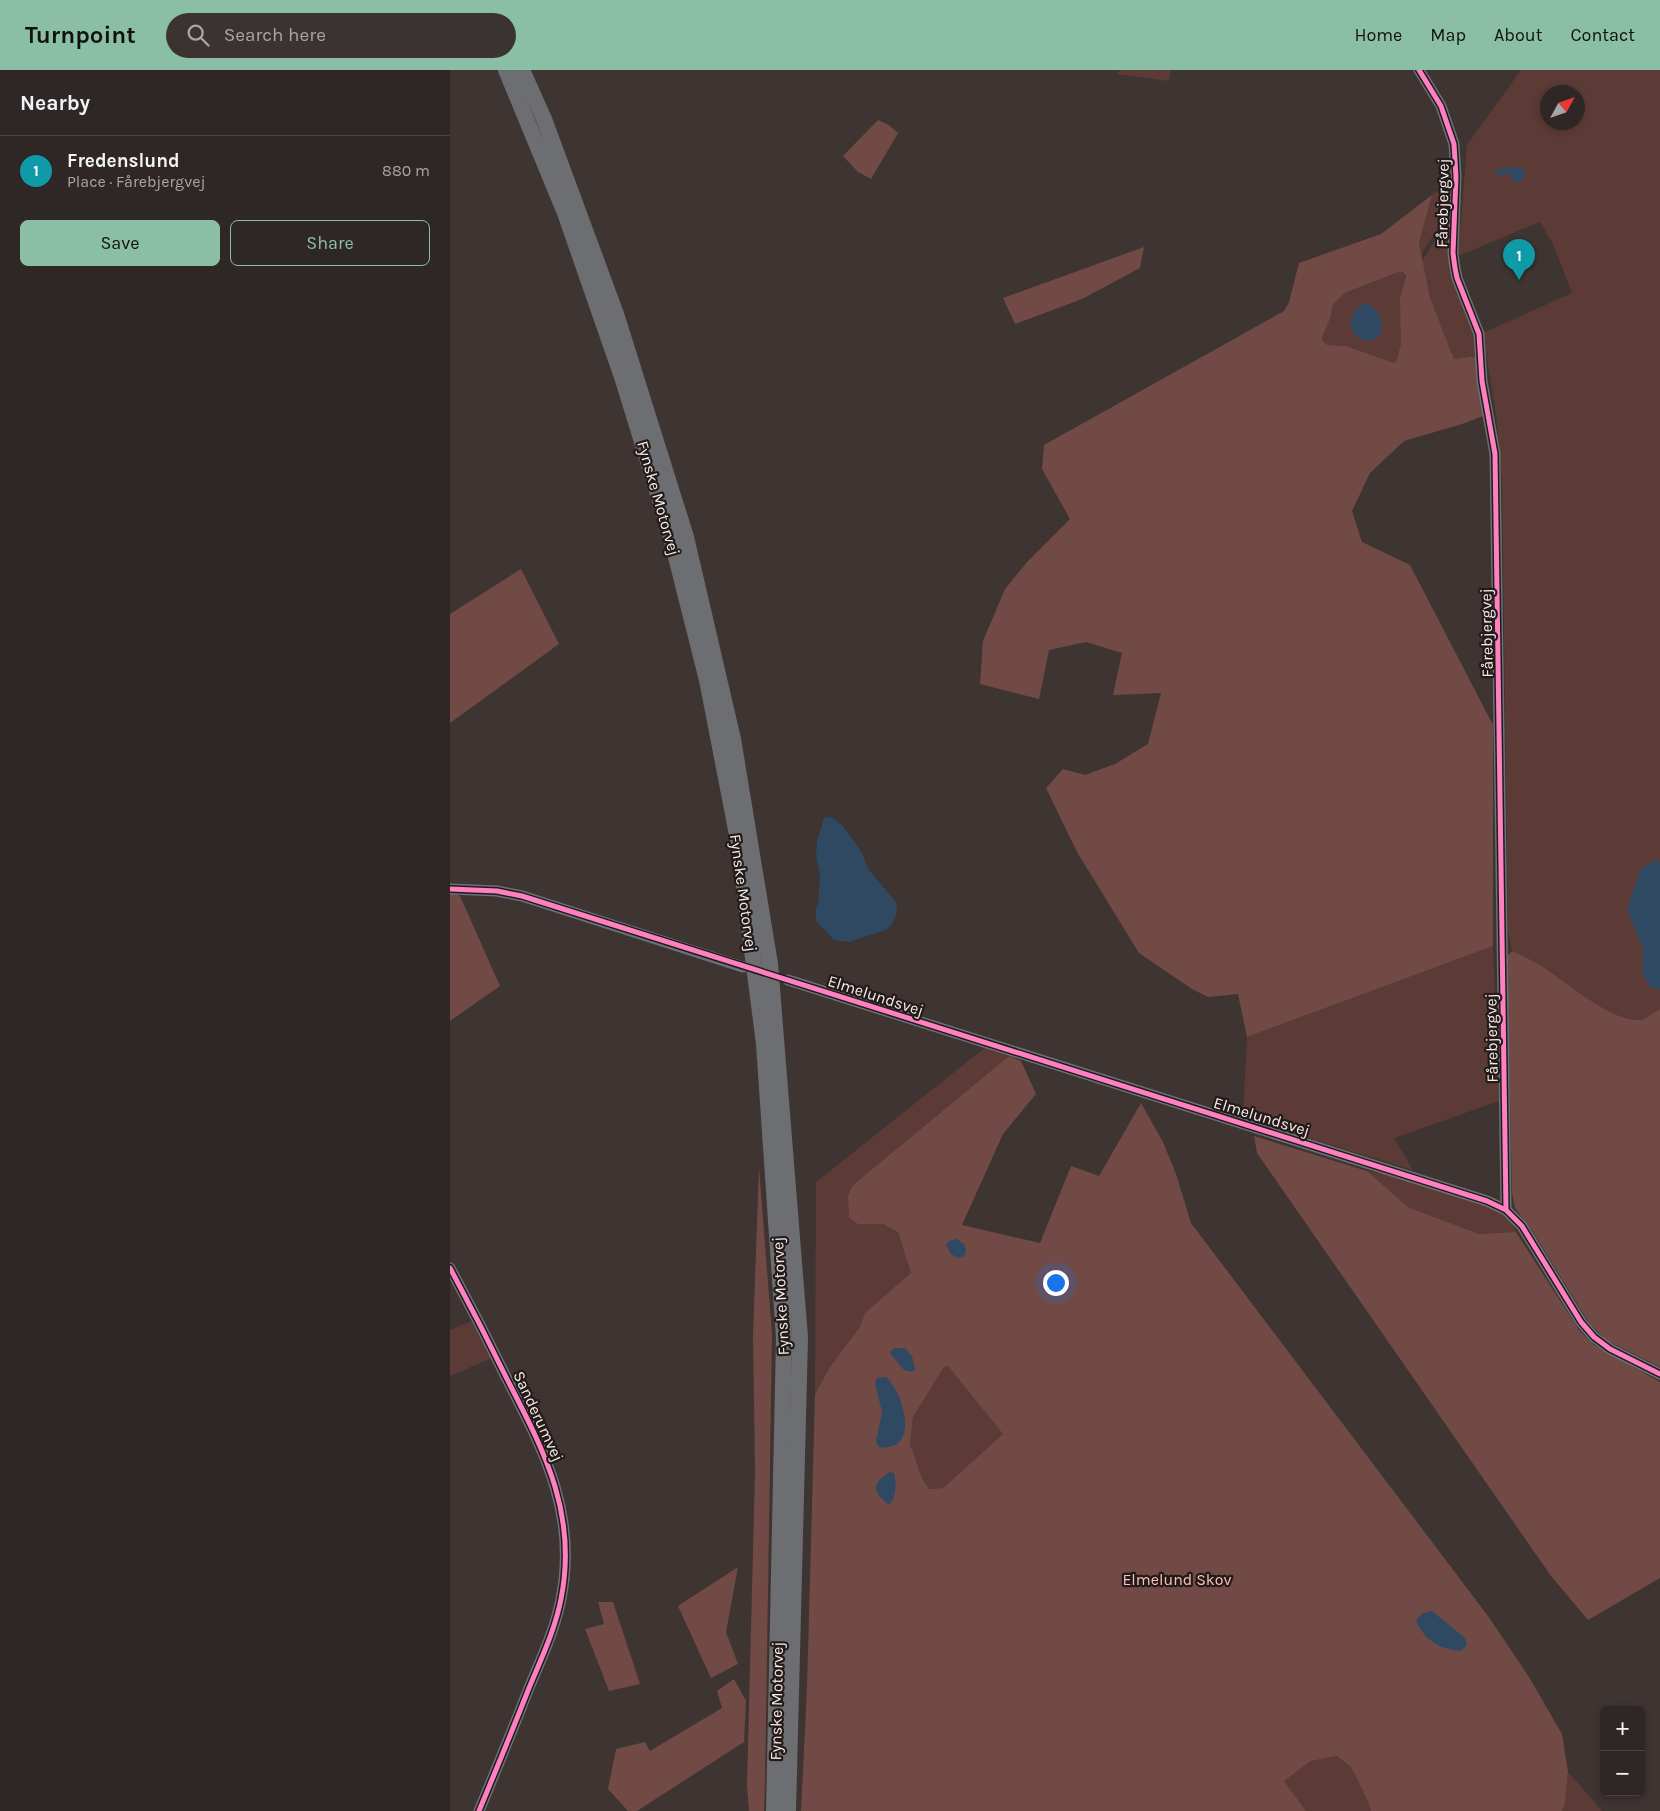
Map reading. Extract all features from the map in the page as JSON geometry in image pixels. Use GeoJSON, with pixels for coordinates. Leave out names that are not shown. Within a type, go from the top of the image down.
{"type":"FeatureCollection","features":[{"type":"Feature","properties":{"kind":"highway","name":"Fynske Motorvej"},"geometry":{"type":"LineString","coordinates":[[506,70],[565,213],[623,380],[670,533],[707,680],[738,840],[764,1044],[784,1338],[774,1811]]}},
{"type":"Feature","properties":{"kind":"highway","name":"Fynske Motorvej"},"geometry":{"type":"LineString","coordinates":[[522,70],[544,119],[616,314],[686,537],[733,739],[770,964],[800,1336],[788,1811]]}},
{"type":"Feature","properties":{"kind":"street","name":"Fårebjergvej"},"geometry":{"type":"LineString","coordinates":[[1419,70],[1441,106],[1454,144],[1456,177],[1453,253],[1458,278],[1479,334],[1482,381],[1495,454],[1506,1210]]}},
{"type":"Feature","properties":{"kind":"street"},"geometry":{"type":"LineString","coordinates":[[450,889],[497,892],[522,896],[743,967]]}},
{"type":"Feature","properties":{"kind":"street","name":"Elmelundsvej"},"geometry":{"type":"LineString","coordinates":[[788,980],[1487,1201],[1506,1210],[1522,1226],[1581,1322],[1594,1337],[1610,1349],[1660,1374]]}},
{"type":"Feature","properties":{"kind":"street","name":"Sanderumvej"},"geometry":{"type":"LineString","coordinates":[[450,1268],[484,1332],[548,1463],[560,1501],[565,1548],[562,1590],[550,1637],[479,1811]]}},
{"type":"Feature","properties":{"kind":"shaded area"},"geometry":{"type":"Polygon","coordinates":[[[1121,70],[1171,70],[1169,81],[1116,74],[1121,70]]]}},
{"type":"Feature","properties":{"kind":"shaded area"},"geometry":{"type":"Polygon","coordinates":[[[1521,70],[1660,70],[1660,1009],[1640,1020],[1618,1016],[1606,1010],[1543,967],[1512,951],[1508,931],[1502,481],[1496,415],[1483,333],[1572,293],[1553,244],[1540,222],[1458,256],[1467,145],[1521,70]]]}},
{"type":"Feature","properties":{"kind":"shaded area"},"geometry":{"type":"Polygon","coordinates":[[[1450,182],[1452,206],[1421,255],[1419,243],[1432,195],[1450,182]]]}},
{"type":"Feature","properties":{"kind":"shaded area"},"geometry":{"type":"Polygon","coordinates":[[[1452,214],[1450,254],[1471,321],[1478,356],[1454,359],[1430,298],[1422,261],[1452,214]]]}},
{"type":"Feature","properties":{"kind":"shaded area"},"geometry":{"type":"Polygon","coordinates":[[[1402,272],[1406,276],[1403,286],[1401,344],[1396,362],[1394,363],[1346,346],[1327,345],[1323,342],[1322,337],[1330,319],[1333,304],[1345,293],[1402,272]]]}},
{"type":"Feature","properties":{"kind":"shaded area"},"geometry":{"type":"Polygon","coordinates":[[[1493,946],[1499,1101],[1394,1138],[1413,1170],[1243,1118],[1247,1037],[1493,946]]]}},
{"type":"Feature","properties":{"kind":"shaded area"},"geometry":{"type":"Polygon","coordinates":[[[986,1047],[1009,1056],[853,1185],[858,1224],[883,1224],[899,1232],[911,1274],[865,1313],[859,1328],[830,1367],[815,1394],[816,1182],[986,1047]]]}},
{"type":"Feature","properties":{"kind":"shaded area"},"geometry":{"type":"Polygon","coordinates":[[[1367,1171],[1398,1176],[1478,1202],[1501,1213],[1513,1224],[1516,1232],[1479,1234],[1408,1207],[1367,1171]]]}},
{"type":"Feature","properties":{"kind":"shaded area"},"geometry":{"type":"Polygon","coordinates":[[[472,1321],[492,1358],[450,1376],[450,1330],[472,1321]]]}},
{"type":"Feature","properties":{"kind":"shaded area"},"geometry":{"type":"Polygon","coordinates":[[[948,1366],[1003,1434],[943,1488],[929,1489],[922,1478],[910,1444],[913,1417],[944,1367],[948,1366]]]}},
{"type":"Feature","properties":{"kind":"shaded area"},"geometry":{"type":"Polygon","coordinates":[[[1337,1756],[1351,1767],[1371,1811],[1306,1811],[1284,1781],[1311,1761],[1337,1756]]]}},
{"type":"Feature","properties":{"kind":"shaded area"},"geometry":{"type":"Polygon","coordinates":[[[1568,1772],[1602,1811],[1562,1811],[1565,1804],[1568,1772]]]}},
{"type":"Feature","properties":{"kind":"green space"},"geometry":{"type":"Polygon","coordinates":[[[878,120],[889,125],[898,133],[871,179],[858,172],[843,156],[878,120]]]}},
{"type":"Feature","properties":{"kind":"green space"},"geometry":{"type":"Polygon","coordinates":[[[1432,195],[1419,243],[1430,298],[1454,359],[1478,356],[1486,415],[1404,441],[1370,473],[1352,511],[1362,542],[1410,565],[1493,725],[1493,946],[1247,1037],[1238,994],[1208,997],[1192,989],[1139,953],[1077,852],[1046,788],[1063,769],[1085,775],[1115,764],[1148,744],[1161,693],[1113,695],[1122,653],[1086,642],[1049,650],[1039,699],[980,684],[983,641],[1005,589],[1028,561],[1070,519],[1042,469],[1044,445],[1284,311],[1289,302],[1299,263],[1381,234],[1432,195]],[[1398,272],[1345,293],[1333,304],[1330,319],[1322,337],[1323,341],[1327,345],[1346,346],[1394,363],[1396,362],[1401,344],[1400,298],[1406,276],[1403,272],[1398,272]]]}},
{"type":"Feature","properties":{"kind":"green space"},"geometry":{"type":"Polygon","coordinates":[[[1144,247],[1140,268],[1082,299],[1015,324],[1003,298],[1144,247]]]}},
{"type":"Feature","properties":{"kind":"green space"},"geometry":{"type":"Polygon","coordinates":[[[521,569],[559,644],[450,723],[450,614],[521,569]]]}},
{"type":"Feature","properties":{"kind":"green space"},"geometry":{"type":"Polygon","coordinates":[[[450,892],[460,896],[500,986],[450,1021],[450,892]]]}},
{"type":"Feature","properties":{"kind":"green space"},"geometry":{"type":"Polygon","coordinates":[[[1512,951],[1543,967],[1594,1003],[1618,1016],[1640,1020],[1660,1009],[1660,1367],[1606,1340],[1589,1323],[1533,1232],[1515,1208],[1512,1192],[1507,956],[1512,951]]]}},
{"type":"Feature","properties":{"kind":"green space","name":"Elmelund Skov"},"geometry":{"type":"Polygon","coordinates":[[[1009,1056],[1021,1061],[1036,1094],[1003,1134],[962,1225],[1040,1243],[1071,1166],[1099,1176],[1141,1103],[1163,1142],[1176,1174],[1191,1223],[1488,1616],[1529,1677],[1562,1734],[1568,1772],[1565,1804],[1562,1811],[1371,1811],[1351,1767],[1337,1756],[1311,1761],[1284,1781],[1306,1811],[801,1811],[807,1688],[815,1394],[830,1367],[859,1328],[865,1313],[911,1273],[898,1232],[883,1224],[858,1224],[849,1218],[848,1196],[853,1185],[1009,1056]],[[948,1366],[944,1367],[913,1417],[910,1444],[922,1478],[929,1489],[943,1488],[1003,1434],[948,1366]]]}},
{"type":"Feature","properties":{"kind":"green space"},"geometry":{"type":"Polygon","coordinates":[[[1254,1136],[1367,1171],[1408,1207],[1479,1234],[1516,1232],[1579,1330],[1594,1345],[1660,1382],[1660,1578],[1588,1620],[1551,1576],[1257,1153],[1254,1136]]]}},
{"type":"Feature","properties":{"kind":"green space"},"geometry":{"type":"Polygon","coordinates":[[[759,1167],[772,1334],[764,1811],[749,1811],[747,1786],[755,1472],[753,1335],[759,1167]]]}},
{"type":"Feature","properties":{"kind":"green space"},"geometry":{"type":"Polygon","coordinates":[[[738,1567],[726,1632],[738,1664],[711,1678],[678,1606],[738,1567]]]}},
{"type":"Feature","properties":{"kind":"green space"},"geometry":{"type":"Polygon","coordinates":[[[598,1602],[613,1602],[640,1684],[609,1691],[585,1629],[604,1624],[598,1602]]]}},
{"type":"Feature","properties":{"kind":"green space"},"geometry":{"type":"Polygon","coordinates":[[[734,1679],[746,1701],[744,1742],[637,1811],[628,1811],[608,1789],[616,1749],[645,1742],[650,1751],[722,1708],[717,1691],[734,1679]]]}},
{"type":"Feature","properties":{"kind":"water"},"geometry":{"type":"Polygon","coordinates":[[[1520,167],[1526,175],[1519,183],[1513,181],[1507,173],[1498,176],[1494,173],[1495,170],[1498,171],[1502,168],[1520,167]]]}},
{"type":"Feature","properties":{"kind":"water"},"geometry":{"type":"Polygon","coordinates":[[[1363,304],[1369,305],[1374,309],[1378,314],[1382,327],[1376,338],[1369,341],[1359,338],[1352,330],[1351,325],[1352,316],[1363,304]]]}},
{"type":"Feature","properties":{"kind":"water"},"geometry":{"type":"Polygon","coordinates":[[[831,817],[841,824],[854,841],[862,853],[868,869],[896,902],[896,917],[886,930],[849,942],[834,940],[817,922],[815,911],[818,905],[820,877],[816,855],[817,841],[824,818],[831,817]]]}},
{"type":"Feature","properties":{"kind":"water"},"geometry":{"type":"Polygon","coordinates":[[[1658,859],[1660,867],[1660,989],[1652,989],[1642,974],[1643,950],[1627,909],[1641,868],[1658,859]]]}},
{"type":"Feature","properties":{"kind":"water"},"geometry":{"type":"Polygon","coordinates":[[[957,1239],[964,1244],[966,1251],[964,1256],[958,1258],[951,1254],[946,1245],[949,1241],[957,1239]]]}},
{"type":"Feature","properties":{"kind":"water"},"geometry":{"type":"Polygon","coordinates":[[[894,1348],[905,1348],[912,1356],[915,1370],[912,1372],[904,1370],[890,1353],[894,1348]]]}},
{"type":"Feature","properties":{"kind":"water"},"geometry":{"type":"Polygon","coordinates":[[[886,1377],[893,1385],[903,1408],[904,1432],[900,1441],[892,1446],[879,1447],[876,1442],[882,1412],[875,1383],[877,1378],[886,1377]]]}},
{"type":"Feature","properties":{"kind":"water"},"geometry":{"type":"Polygon","coordinates":[[[890,1472],[894,1473],[896,1485],[893,1499],[889,1505],[879,1495],[876,1487],[880,1480],[890,1472]]]}},
{"type":"Feature","properties":{"kind":"water"},"geometry":{"type":"Polygon","coordinates":[[[1432,1611],[1465,1638],[1467,1645],[1461,1651],[1440,1646],[1424,1634],[1416,1621],[1423,1614],[1432,1611]]]}},
{"type":"Feature","properties":{"kind":"cycle path"},"geometry":{"type":"LineString","coordinates":[[1419,70],[1441,106],[1454,144],[1456,177],[1453,253],[1457,278],[1479,334],[1482,381],[1495,454],[1506,1210]]}},
{"type":"Feature","properties":{"kind":"cycle path"},"geometry":{"type":"LineString","coordinates":[[450,889],[497,891],[522,896],[1487,1201],[1506,1210],[1522,1226],[1581,1322],[1594,1337],[1610,1349],[1660,1374]]}},
{"type":"Feature","properties":{"kind":"cycle path"},"geometry":{"type":"LineString","coordinates":[[450,1268],[521,1406],[545,1458],[561,1511],[565,1539],[565,1568],[561,1599],[555,1622],[479,1811]]}},
{"type":"Feature","properties":{"kind":"place","name":"Fredenslund"},"geometry":{"type":"Point","coordinates":[1519,280]}}]}
